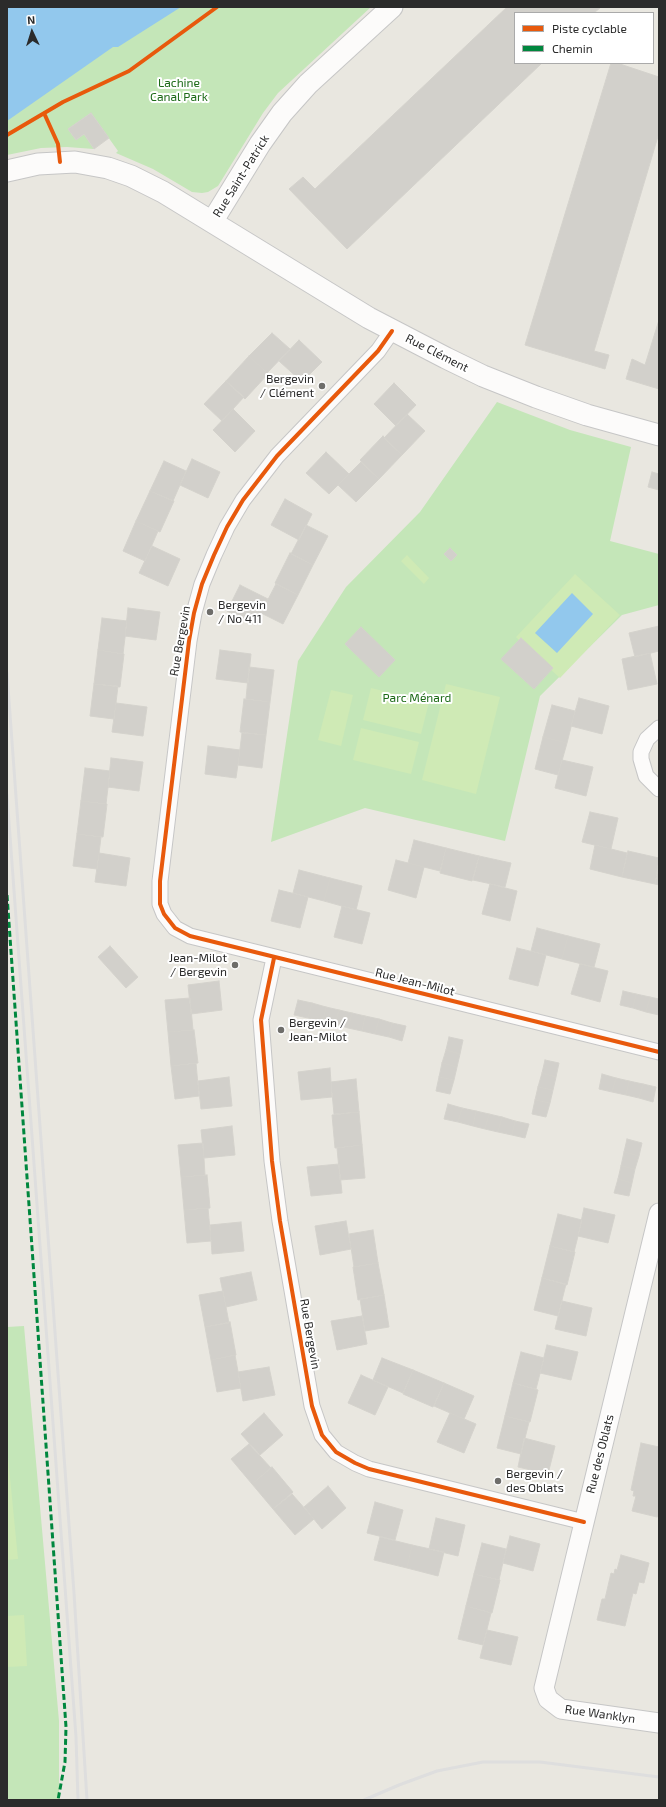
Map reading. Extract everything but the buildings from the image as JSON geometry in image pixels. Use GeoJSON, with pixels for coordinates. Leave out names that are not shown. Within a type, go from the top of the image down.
{"type":"FeatureCollection","features":[{"type":"Feature","properties":{"kind":"main road","name":"Rue Saint-Patrick"},"geometry":{"type":"LineString","coordinates":[[7,171],[27,166],[55,162],[75,162],[108,168],[152,186],[212,222],[260,144],[282,113],[308,84],[392,7]]}},
{"type":"Feature","properties":{"kind":"main road","name":"Rue Clément"},"geometry":{"type":"LineString","coordinates":[[212,222],[392,330],[478,374],[536,398],[587,415],[659,435]]}},
{"type":"Feature","properties":{"kind":"street","name":"Rue Bergevin"},"geometry":{"type":"LineString","coordinates":[[169,922],[160,904],[160,881],[188,648],[194,613],[202,584],[227,527],[243,500],[277,456],[378,351],[392,330]]}},
{"type":"Feature","properties":{"kind":"street"},"geometry":{"type":"LineString","coordinates":[[659,728],[643,745],[641,759],[646,776],[659,789]]}},
{"type":"Feature","properties":{"kind":"street","name":"Rue Jean-Milot"},"geometry":{"type":"LineString","coordinates":[[169,922],[175,928],[190,936],[659,1052]]}},
{"type":"Feature","properties":{"kind":"street","name":"Rue Bergevin"},"geometry":{"type":"LineString","coordinates":[[274,958],[263,1003],[261,1020],[272,1161],[280,1221],[312,1406],[322,1435],[336,1452],[355,1464],[369,1469],[584,1522]]}},
{"type":"Feature","properties":{"kind":"street","name":"Rue des Oblats"},"geometry":{"type":"LineString","coordinates":[[546,1696],[544,1683],[659,1213]]}},
{"type":"Feature","properties":{"kind":"street","name":"Rue Wanklyn"},"geometry":{"type":"LineString","coordinates":[[546,1696],[553,1705],[565,1710],[659,1723]]}},
{"type":"Feature","properties":{"kind":"green space","name":"Lachine Canal Park"},"geometry":{"type":"Polygon","coordinates":[[[7,7],[371,7],[278,93],[263,113],[218,186],[208,192],[202,193],[192,192],[153,169],[116,153],[118,151],[91,113],[68,129],[76,140],[84,134],[94,149],[67,147],[41,148],[7,155],[7,7]]]}},
{"type":"Feature","properties":{"kind":"green space","name":"Parc Ménard"},"geometry":{"type":"Polygon","coordinates":[[[497,402],[570,430],[631,447],[610,541],[659,554],[659,605],[622,615],[540,696],[505,841],[365,808],[271,842],[298,661],[346,587],[420,512],[497,402]]]}},
{"type":"Feature","properties":{"kind":"green space"},"geometry":{"type":"Polygon","coordinates":[[[407,555],[429,578],[424,584],[401,561],[407,555]]]}},
{"type":"Feature","properties":{"kind":"green space"},"geometry":{"type":"Polygon","coordinates":[[[575,574],[620,615],[560,678],[551,670],[553,668],[521,638],[519,640],[516,637],[575,574]]]}},
{"type":"Feature","properties":{"kind":"green space"},"geometry":{"type":"Polygon","coordinates":[[[446,684],[500,697],[476,794],[422,780],[446,684]]]}},
{"type":"Feature","properties":{"kind":"green space"},"geometry":{"type":"Polygon","coordinates":[[[371,688],[429,702],[421,734],[363,720],[371,688]]]}},
{"type":"Feature","properties":{"kind":"green space"},"geometry":{"type":"Polygon","coordinates":[[[331,690],[353,695],[341,746],[318,740],[331,690]]]}},
{"type":"Feature","properties":{"kind":"green space"},"geometry":{"type":"Polygon","coordinates":[[[361,728],[419,742],[411,774],[353,760],[361,728]]]}},
{"type":"Feature","properties":{"kind":"green space"},"geometry":{"type":"Polygon","coordinates":[[[24,1326],[59,1721],[59,1800],[7,1800],[7,1327],[24,1326]]]}},
{"type":"Feature","properties":{"kind":"green space"},"geometry":{"type":"Polygon","coordinates":[[[7,1447],[18,1559],[7,1560],[7,1447]]]}},
{"type":"Feature","properties":{"kind":"green space"},"geometry":{"type":"Polygon","coordinates":[[[24,1615],[27,1666],[7,1667],[7,1616],[24,1615]]]}},
{"type":"Feature","properties":{"kind":"water"},"geometry":{"type":"Polygon","coordinates":[[[7,7],[181,7],[118,47],[113,47],[7,121],[7,7]]]}},
{"type":"Feature","properties":{"kind":"water"},"geometry":{"type":"Polygon","coordinates":[[[572,593],[593,614],[557,653],[535,633],[572,593]]]}},
{"type":"Feature","properties":{"kind":"railway"},"geometry":{"type":"LineString","coordinates":[[7,673],[74,1593],[87,1800]]}},
{"type":"Feature","properties":{"kind":"railway"},"geometry":{"type":"LineString","coordinates":[[7,795],[76,1737],[78,1800]]}},
{"type":"Feature","properties":{"kind":"railway"},"geometry":{"type":"LineString","coordinates":[[364,1800],[437,1771],[483,1762],[540,1762],[659,1777]]}},
{"type":"Feature","properties":{"kind":"marked path"},"geometry":{"type":"LineString","coordinates":[[7,895],[66,1727],[65,1762],[58,1800]]}},
{"type":"Feature","properties":{"kind":"cycle path"},"geometry":{"type":"LineString","coordinates":[[7,135],[63,102],[129,71],[217,7]]}},
{"type":"Feature","properties":{"kind":"cycle path"},"geometry":{"type":"LineString","coordinates":[[44,113],[58,144],[60,162]]}},
{"type":"Feature","properties":{"kind":"cycle path"},"geometry":{"type":"LineString","coordinates":[[392,331],[378,351],[277,456],[243,500],[227,527],[202,584],[194,613],[189,641],[160,881],[160,904],[164,914],[175,928],[190,936],[659,1052]]}},
{"type":"Feature","properties":{"kind":"cycle path"},"geometry":{"type":"LineString","coordinates":[[274,958],[261,1020],[272,1161],[280,1221],[312,1406],[322,1435],[336,1452],[369,1469],[584,1522]]}},
{"type":"Feature","properties":{"kind":"place","name":"Bergevin / Clément"},"geometry":{"type":"Point","coordinates":[322,386]}},
{"type":"Feature","properties":{"kind":"place","name":"Bergevin / No 411"},"geometry":{"type":"Point","coordinates":[210,612]}},
{"type":"Feature","properties":{"kind":"place","name":"Jean-Milot / Bergevin"},"geometry":{"type":"Point","coordinates":[235,965]}},
{"type":"Feature","properties":{"kind":"place","name":"Bergevin / Jean-Milot"},"geometry":{"type":"Point","coordinates":[281,1030]}},
{"type":"Feature","properties":{"kind":"place","name":"Bergevin / des Oblats"},"geometry":{"type":"Point","coordinates":[498,1481]}}]}
